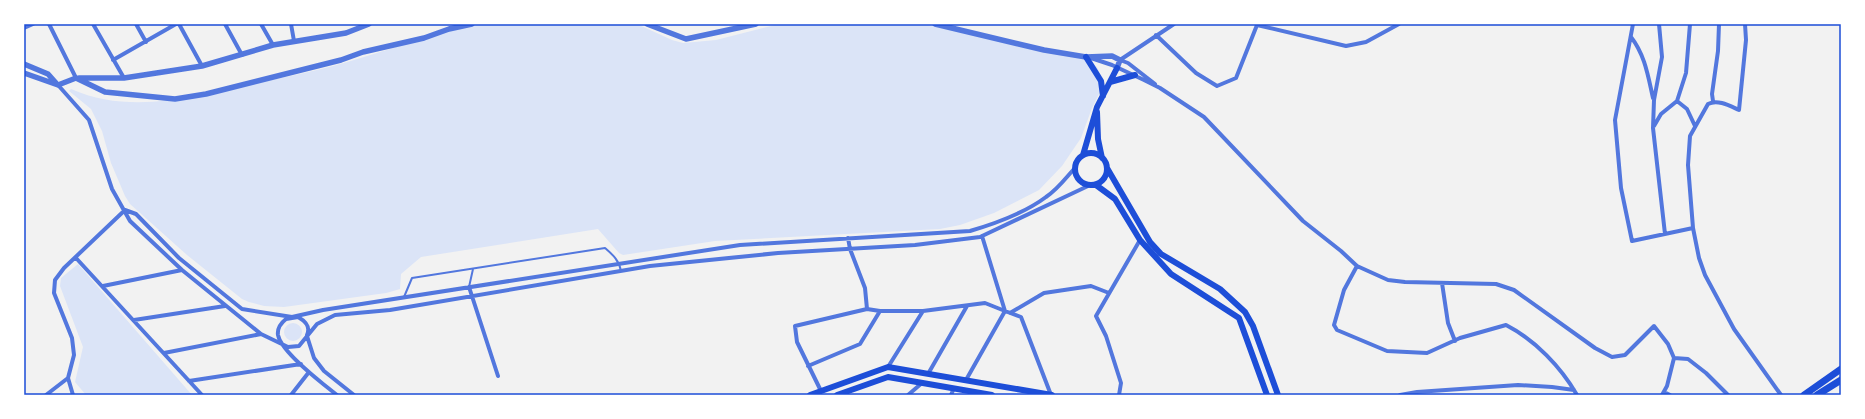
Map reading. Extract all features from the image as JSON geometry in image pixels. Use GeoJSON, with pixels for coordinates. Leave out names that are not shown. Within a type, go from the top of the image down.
{"type":"FeatureCollection","features":[{"type":"Feature","properties":{"kind":"main road"},"geometry":{"type":"LineString","coordinates":[[1086,57],[1101,81],[1103,96]]}},
{"type":"Feature","properties":{"kind":"main road"},"geometry":{"type":"LineString","coordinates":[[1107,168],[1104,178],[1096,185],[1088,186],[1080,182],[1074,169],[1075,164],[1082,155],[1097,107],[1117,68]]}},
{"type":"Feature","properties":{"kind":"main road"},"geometry":{"type":"LineString","coordinates":[[1110,82],[1135,75]]}},
{"type":"Feature","properties":{"kind":"main road"},"geometry":{"type":"LineString","coordinates":[[1097,107],[1098,139],[1102,158],[1150,242],[1161,254],[1220,289],[1245,312],[1253,326],[1278,395]]}},
{"type":"Feature","properties":{"kind":"main road"},"geometry":{"type":"LineString","coordinates":[[1082,155],[1093,153],[1102,158]]}},
{"type":"Feature","properties":{"kind":"main road"},"geometry":{"type":"LineString","coordinates":[[1096,185],[1115,199],[1140,240],[1171,274],[1239,318],[1267,395]]}},
{"type":"Feature","properties":{"kind":"main road"},"geometry":{"type":"LineString","coordinates":[[810,395],[888,368],[1052,395]]}},
{"type":"Feature","properties":{"kind":"main road"},"geometry":{"type":"LineString","coordinates":[[1804,395],[1841,369]]}},
{"type":"Feature","properties":{"kind":"main road"},"geometry":{"type":"LineString","coordinates":[[837,395],[888,377],[992,395]]}},
{"type":"Feature","properties":{"kind":"main road"},"geometry":{"type":"LineString","coordinates":[[1817,395],[1841,380]]}},
{"type":"Feature","properties":{"kind":"street"},"geometry":{"type":"LineString","coordinates":[[24,28],[33,24]]}},
{"type":"Feature","properties":{"kind":"street"},"geometry":{"type":"LineString","coordinates":[[49,24],[76,78],[105,92],[174,99],[206,94],[341,60],[363,52],[424,38],[449,29],[472,24]]}},
{"type":"Feature","properties":{"kind":"street"},"geometry":{"type":"LineString","coordinates":[[93,24],[124,78]]}},
{"type":"Feature","properties":{"kind":"street"},"geometry":{"type":"LineString","coordinates":[[136,24],[146,42]]}},
{"type":"Feature","properties":{"kind":"street"},"geometry":{"type":"LineString","coordinates":[[113,60],[178,24],[202,66]]}},
{"type":"Feature","properties":{"kind":"street"},"geometry":{"type":"LineString","coordinates":[[226,24],[242,55]]}},
{"type":"Feature","properties":{"kind":"street"},"geometry":{"type":"LineString","coordinates":[[261,24],[273,46]]}},
{"type":"Feature","properties":{"kind":"street"},"geometry":{"type":"LineString","coordinates":[[291,24],[294,41]]}},
{"type":"Feature","properties":{"kind":"street"},"geometry":{"type":"LineString","coordinates":[[24,74],[58,85],[76,78],[124,78],[202,66],[294,41],[346,33],[369,24]]}},
{"type":"Feature","properties":{"kind":"street"},"geometry":{"type":"LineString","coordinates":[[647,24],[686,39],[756,24]]}},
{"type":"Feature","properties":{"kind":"street"},"geometry":{"type":"LineString","coordinates":[[935,24],[949,26],[1044,50],[1086,57],[1135,75],[1160,88],[1204,117],[1303,221],[1341,251],[1357,266],[1388,280],[1405,282],[1496,284],[1514,290],[1595,348],[1612,357],[1625,355],[1654,326],[1668,344],[1674,358],[1667,386],[1663,393],[1670,395]]}},
{"type":"Feature","properties":{"kind":"street"},"geometry":{"type":"LineString","coordinates":[[1117,68],[1120,60],[1174,24]]}},
{"type":"Feature","properties":{"kind":"street"},"geometry":{"type":"LineString","coordinates":[[1156,35],[1196,73],[1217,86],[1236,78],[1258,25],[1346,46],[1366,42],[1399,24]]}},
{"type":"Feature","properties":{"kind":"street"},"geometry":{"type":"LineString","coordinates":[[1633,24],[1615,120],[1621,188],[1632,241],[1693,228]]}},
{"type":"Feature","properties":{"kind":"street"},"geometry":{"type":"LineString","coordinates":[[1659,24],[1662,57],[1654,100],[1653,128],[1665,234]]}},
{"type":"Feature","properties":{"kind":"street"},"geometry":{"type":"LineString","coordinates":[[1653,128],[1661,114],[1677,101],[1686,73],[1690,24]]}},
{"type":"Feature","properties":{"kind":"street"},"geometry":{"type":"LineString","coordinates":[[1713,102],[1712,94],[1718,51],[1718,24]]}},
{"type":"Feature","properties":{"kind":"street"},"geometry":{"type":"LineString","coordinates":[[1745,24],[1746,40],[1739,110],[1727,105],[1713,102],[1708,104],[1690,136],[1688,165],[1693,228],[1699,258],[1705,275],[1734,329],[1781,395]]}},
{"type":"Feature","properties":{"kind":"street"},"geometry":{"type":"LineString","coordinates":[[1631,37],[1639,47],[1643,56],[1654,100]]}},
{"type":"Feature","properties":{"kind":"street"},"geometry":{"type":"LineString","coordinates":[[1086,57],[1106,56],[1120,60],[1148,77],[1160,88]]}},
{"type":"Feature","properties":{"kind":"street"},"geometry":{"type":"LineString","coordinates":[[24,64],[48,74],[89,120],[112,190],[130,221],[182,270],[261,334],[288,347],[299,346],[317,324],[335,315],[390,310],[650,266],[778,253],[915,245],[982,236],[1088,186]]}},
{"type":"Feature","properties":{"kind":"street"},"geometry":{"type":"LineString","coordinates":[[1677,101],[1687,109],[1695,126]]}},
{"type":"Feature","properties":{"kind":"street"},"geometry":{"type":"LineString","coordinates":[[337,395],[309,372],[282,344],[278,334],[278,328],[281,322],[292,317],[323,310],[740,245],[970,231],[983,227],[1045,198],[1058,187],[1074,169]]}},
{"type":"Feature","properties":{"kind":"street"},"geometry":{"type":"LineString","coordinates":[[73,395],[68,378],[74,355],[72,338],[54,293],[55,280],[58,275],[125,210]]}},
{"type":"Feature","properties":{"kind":"street"},"geometry":{"type":"LineString","coordinates":[[125,210],[136,214],[179,258],[242,308],[303,320],[307,324],[309,330],[307,336],[314,358],[324,371],[354,395]]}},
{"type":"Feature","properties":{"kind":"street"},"geometry":{"type":"LineString","coordinates":[[966,380],[1005,311],[982,236]]}},
{"type":"Feature","properties":{"kind":"street"},"geometry":{"type":"LineString","coordinates":[[848,238],[850,249],[865,288],[867,309]]}},
{"type":"Feature","properties":{"kind":"street"},"geometry":{"type":"LineString","coordinates":[[1119,395],[1121,383],[1106,336],[1096,316],[1140,240]]}},
{"type":"Feature","properties":{"kind":"street"},"geometry":{"type":"LineString","coordinates":[[76,258],[202,395]]}},
{"type":"Feature","properties":{"kind":"street"},"geometry":{"type":"LineString","coordinates":[[1357,266],[1344,290],[1334,325],[1337,330],[1386,351],[1427,353],[1455,341],[1492,328],[1506,325],[1528,338],[1545,354],[1577,395]]}},
{"type":"Feature","properties":{"kind":"street"},"geometry":{"type":"LineString","coordinates":[[103,286],[182,270]]}},
{"type":"Feature","properties":{"kind":"street"},"geometry":{"type":"LineString","coordinates":[[1442,283],[1448,323],[1455,341]]}},
{"type":"Feature","properties":{"kind":"street"},"geometry":{"type":"LineString","coordinates":[[1010,313],[1044,293],[1091,286],[1109,293]]}},
{"type":"Feature","properties":{"kind":"street"},"geometry":{"type":"LineString","coordinates":[[469,287],[498,376]]}},
{"type":"Feature","properties":{"kind":"street"},"geometry":{"type":"LineString","coordinates":[[822,391],[796,342],[795,326],[867,309],[880,311],[923,311],[985,303],[1020,317],[1052,395]]}},
{"type":"Feature","properties":{"kind":"street"},"geometry":{"type":"LineString","coordinates":[[134,320],[226,306]]}},
{"type":"Feature","properties":{"kind":"street"},"geometry":{"type":"LineString","coordinates":[[928,374],[966,306]]}},
{"type":"Feature","properties":{"kind":"street"},"geometry":{"type":"LineString","coordinates":[[808,366],[860,344],[880,311]]}},
{"type":"Feature","properties":{"kind":"street"},"geometry":{"type":"LineString","coordinates":[[888,368],[923,311]]}},
{"type":"Feature","properties":{"kind":"street"},"geometry":{"type":"LineString","coordinates":[[164,353],[261,334]]}},
{"type":"Feature","properties":{"kind":"street"},"geometry":{"type":"LineString","coordinates":[[1674,358],[1688,360],[1706,373],[1728,395]]}},
{"type":"Feature","properties":{"kind":"street"},"geometry":{"type":"LineString","coordinates":[[190,381],[301,364]]}},
{"type":"Feature","properties":{"kind":"street"},"geometry":{"type":"LineString","coordinates":[[291,395],[309,372]]}},
{"type":"Feature","properties":{"kind":"street"},"geometry":{"type":"LineString","coordinates":[[46,395],[68,378]]}},
{"type":"Feature","properties":{"kind":"street"},"geometry":{"type":"LineString","coordinates":[[908,395],[922,383]]}},
{"type":"Feature","properties":{"kind":"street"},"geometry":{"type":"LineString","coordinates":[[1400,395],[1417,392],[1518,385],[1552,386],[1574,390]]}},
{"type":"Feature","properties":{"kind":"street"},"geometry":{"type":"LineString","coordinates":[[951,395],[954,388]]}},
{"type":"Feature","properties":{"kind":"lane"},"geometry":{"type":"LineString","coordinates":[[404,298],[412,278],[605,248],[614,255],[620,264],[621,271]]}},
{"type":"Feature","properties":{"kind":"lane"},"geometry":{"type":"LineString","coordinates":[[469,287],[473,269]]}},
{"type":"Feature","properties":{"kind":"shaded area"},"geometry":{"type":"Polygon","coordinates":[[[473,24],[637,24],[672,40],[683,43],[716,40],[775,25],[923,24],[1088,59],[1097,67],[1101,76],[1100,92],[1092,108],[1081,138],[1062,166],[1039,190],[994,213],[960,225],[940,229],[715,241],[623,255],[619,253],[598,229],[421,257],[401,274],[400,289],[386,293],[284,307],[264,306],[242,299],[187,255],[130,204],[111,163],[102,131],[91,109],[69,91],[71,89],[93,97],[116,101],[162,101],[185,98],[323,69],[473,24]]]}},
{"type":"Feature","properties":{"kind":"shaded area"},"geometry":{"type":"Polygon","coordinates":[[[78,264],[192,395],[86,395],[75,382],[83,347],[60,286],[61,278],[78,264]]]}},
{"type":"Feature","properties":{"kind":"shaded area"},"geometry":{"type":"Polygon","coordinates":[[[289,323],[297,323],[302,328],[300,339],[297,341],[289,341],[284,336],[284,328],[289,323]]]}}]}
